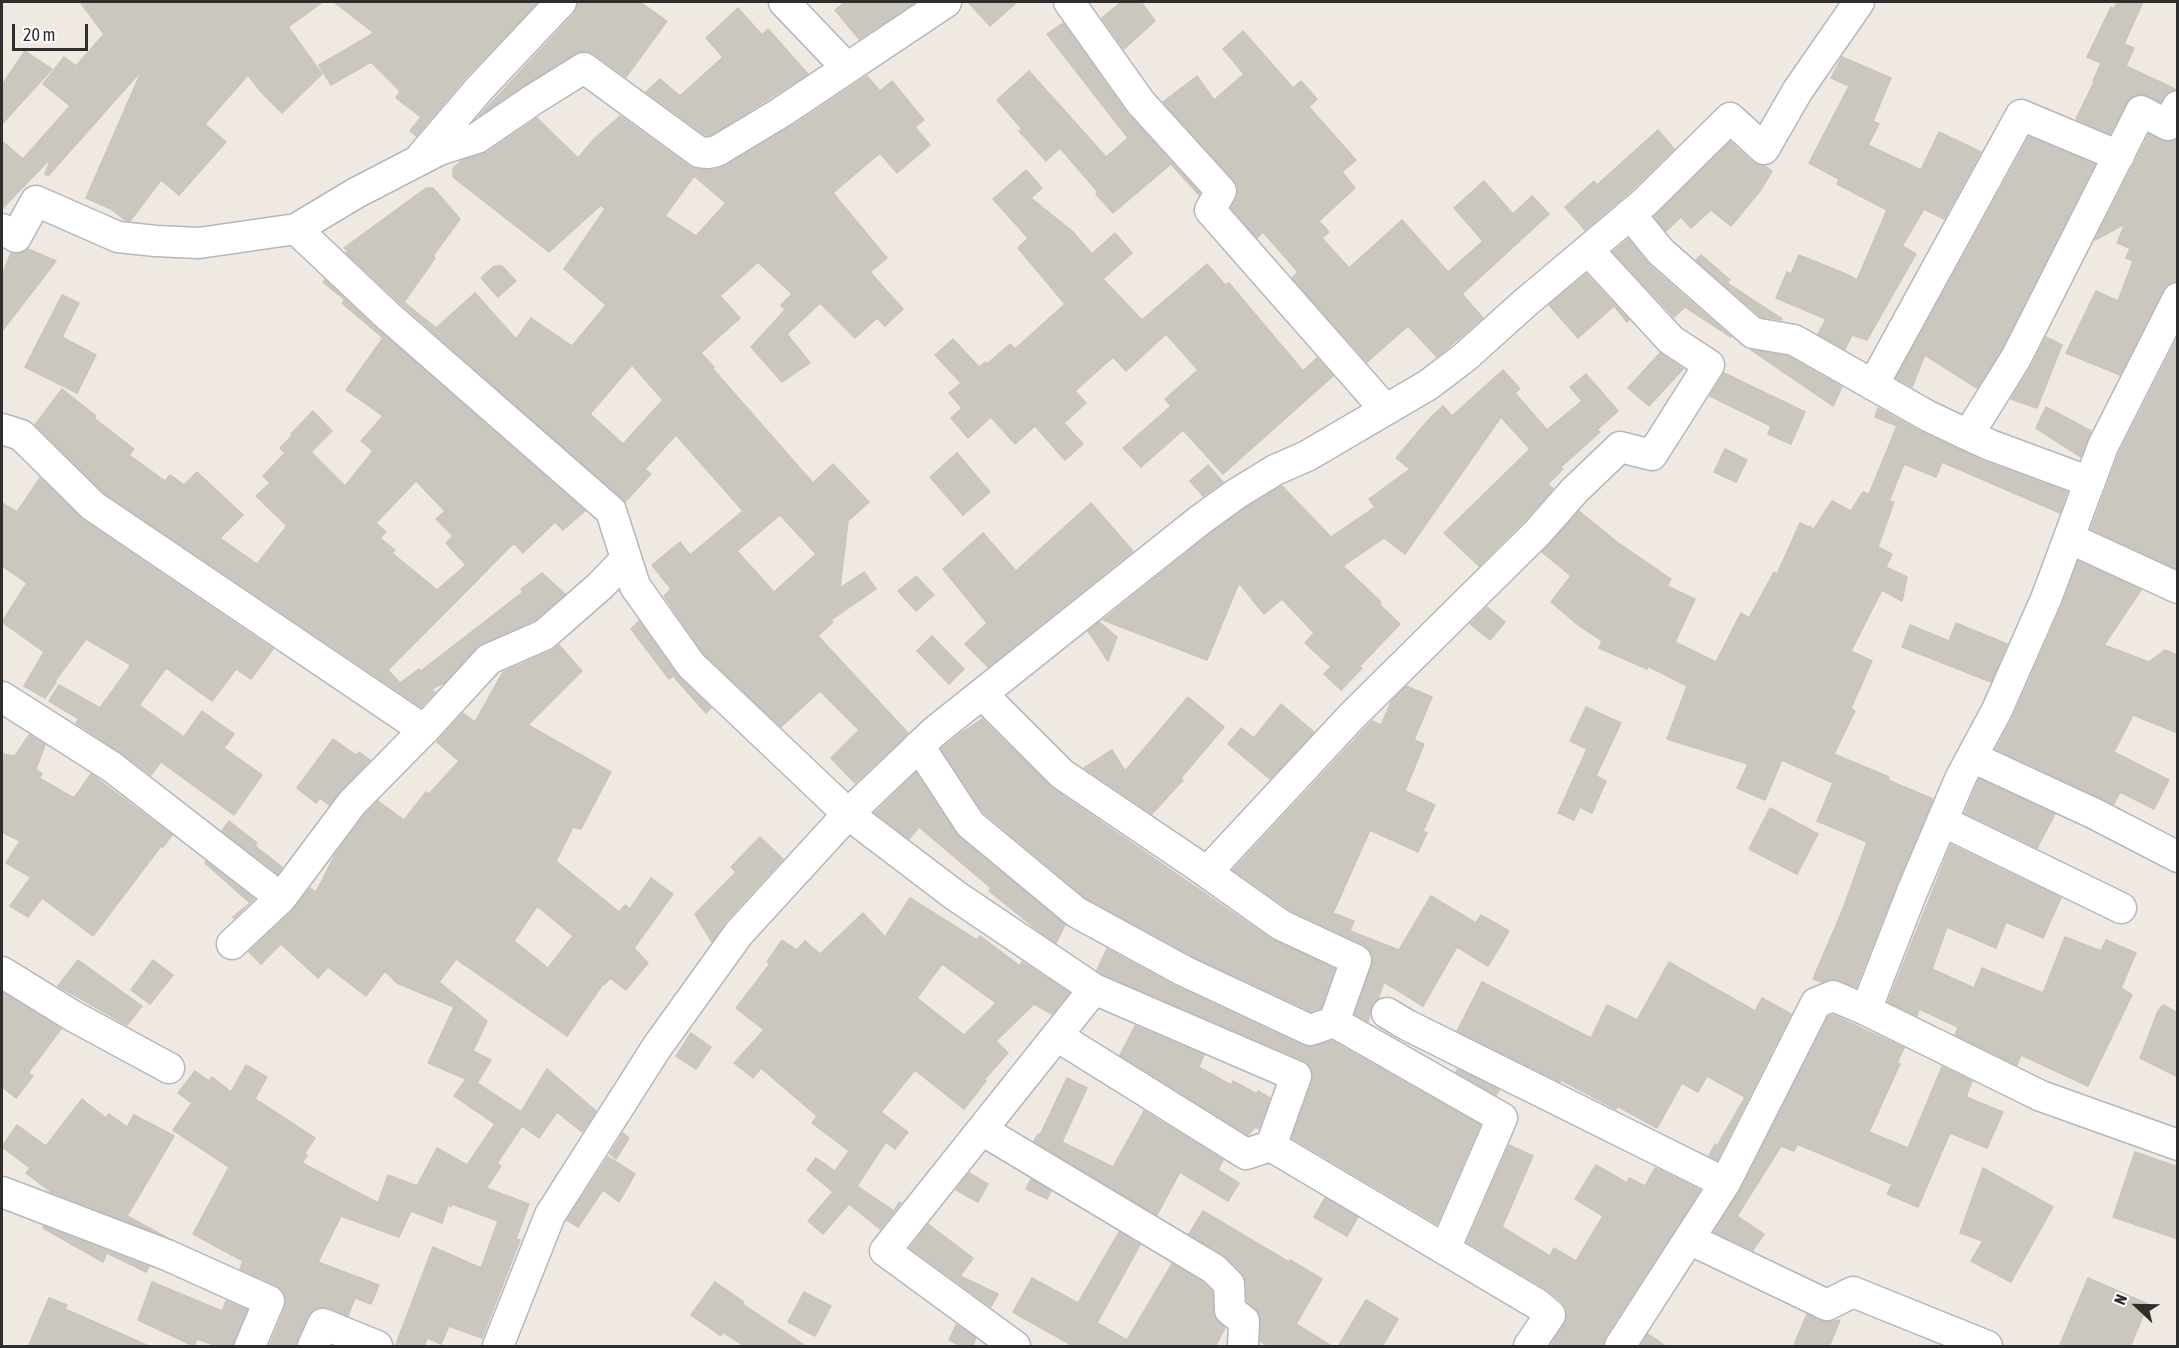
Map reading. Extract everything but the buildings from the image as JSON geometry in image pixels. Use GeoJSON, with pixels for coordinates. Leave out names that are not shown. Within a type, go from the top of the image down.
{"type":"FeatureCollection","features":[{"type":"Feature","properties":{"kind":"street"},"geometry":{"type":"LineString","coordinates":[[415,164],[479,88],[561,2]]}},
{"type":"Feature","properties":{"kind":"street"},"geometry":{"type":"LineString","coordinates":[[784,2],[846,67]]}},
{"type":"Feature","properties":{"kind":"street"},"geometry":{"type":"LineString","coordinates":[[2,229],[16,237],[36,201],[118,237],[198,243],[296,229],[356,193],[439,150],[477,138],[584,68],[699,152],[717,151],[946,2]]}},
{"type":"Feature","properties":{"kind":"street"},"geometry":{"type":"LineString","coordinates":[[1069,2],[1141,104],[1221,191],[1210,210],[1384,410]]}},
{"type":"Feature","properties":{"kind":"street"},"geometry":{"type":"LineString","coordinates":[[498,1347],[550,1215],[657,1047],[739,933],[848,814],[919,746],[982,693],[1200,520],[1275,470],[1325,446],[1428,385],[1465,357],[1630,214],[1730,118],[1764,149],[1798,90],[1859,2]]}},
{"type":"Feature","properties":{"kind":"street"},"geometry":{"type":"LineString","coordinates":[[1968,435],[2016,358],[2141,111],[2168,125],[2178,106]]}},
{"type":"Feature","properties":{"kind":"street"},"geometry":{"type":"LineString","coordinates":[[1873,385],[2021,115],[2119,156]]}},
{"type":"Feature","properties":{"kind":"street"},"geometry":{"type":"LineString","coordinates":[[1630,214],[1661,252],[1754,333],[1794,340],[1928,416],[1990,445],[2090,482]]}},
{"type":"Feature","properties":{"kind":"street"},"geometry":{"type":"LineString","coordinates":[[296,229],[387,315],[611,511],[635,586],[691,665],[848,814],[956,896],[1094,989],[1296,1076],[1271,1146]]}},
{"type":"Feature","properties":{"kind":"street"},"geometry":{"type":"LineString","coordinates":[[1207,872],[1352,716],[1620,447],[1652,455],[1709,365],[1671,340],[1588,250]]}},
{"type":"Feature","properties":{"kind":"street"},"geometry":{"type":"LineString","coordinates":[[1866,1010],[1942,821],[2006,690],[2046,599],[2103,446],[2178,298]]}},
{"type":"Feature","properties":{"kind":"street"},"geometry":{"type":"LineString","coordinates":[[2,429],[21,435],[93,506],[424,730]]}},
{"type":"Feature","properties":{"kind":"street"},"geometry":{"type":"LineString","coordinates":[[2069,538],[2178,588]]}},
{"type":"Feature","properties":{"kind":"street"},"geometry":{"type":"LineString","coordinates":[[232,944],[281,898],[352,803],[424,730],[489,659],[544,635],[600,586],[626,559]]}},
{"type":"Feature","properties":{"kind":"street"},"geometry":{"type":"LineString","coordinates":[[982,693],[1062,774],[1281,925],[1356,960],[1334,1022]]}},
{"type":"Feature","properties":{"kind":"street"},"geometry":{"type":"LineString","coordinates":[[2,697],[112,767],[281,898]]}},
{"type":"Feature","properties":{"kind":"street"},"geometry":{"type":"LineString","coordinates":[[919,746],[970,824],[1076,912],[1184,971],[1310,1030],[1334,1022],[1502,1118],[1445,1249]]}},
{"type":"Feature","properties":{"kind":"street"},"geometry":{"type":"LineString","coordinates":[[1972,757],[2095,814],[2178,857]]}},
{"type":"Feature","properties":{"kind":"street"},"geometry":{"type":"LineString","coordinates":[[1942,821],[2121,908]]}},
{"type":"Feature","properties":{"kind":"street"},"geometry":{"type":"LineString","coordinates":[[2,972],[73,1016],[170,1068]]}},
{"type":"Feature","properties":{"kind":"street"},"geometry":{"type":"LineString","coordinates":[[1015,1347],[885,1251],[1094,989]]}},
{"type":"Feature","properties":{"kind":"street"},"geometry":{"type":"LineString","coordinates":[[1620,1347],[1725,1183],[1816,1003],[1833,996],[2041,1096],[2178,1145]]}},
{"type":"Feature","properties":{"kind":"street"},"geometry":{"type":"LineString","coordinates":[[1388,1013],[1407,1025],[1725,1183]]}},
{"type":"Feature","properties":{"kind":"street"},"geometry":{"type":"LineString","coordinates":[[1057,1036],[1246,1154],[1271,1146],[1537,1304],[1550,1315],[1529,1347]]}},
{"type":"Feature","properties":{"kind":"street"},"geometry":{"type":"LineString","coordinates":[[982,1130],[1214,1269],[1229,1284],[1230,1310],[1244,1321],[1243,1347]]}},
{"type":"Feature","properties":{"kind":"street"},"geometry":{"type":"LineString","coordinates":[[2,1192],[166,1255],[269,1301],[250,1347]]}},
{"type":"Feature","properties":{"kind":"street"},"geometry":{"type":"LineString","coordinates":[[1689,1239],[1827,1305],[1853,1292],[1987,1347]]}},
{"type":"Feature","properties":{"kind":"street"},"geometry":{"type":"LineString","coordinates":[[313,1347],[323,1324],[377,1347]]}}]}
